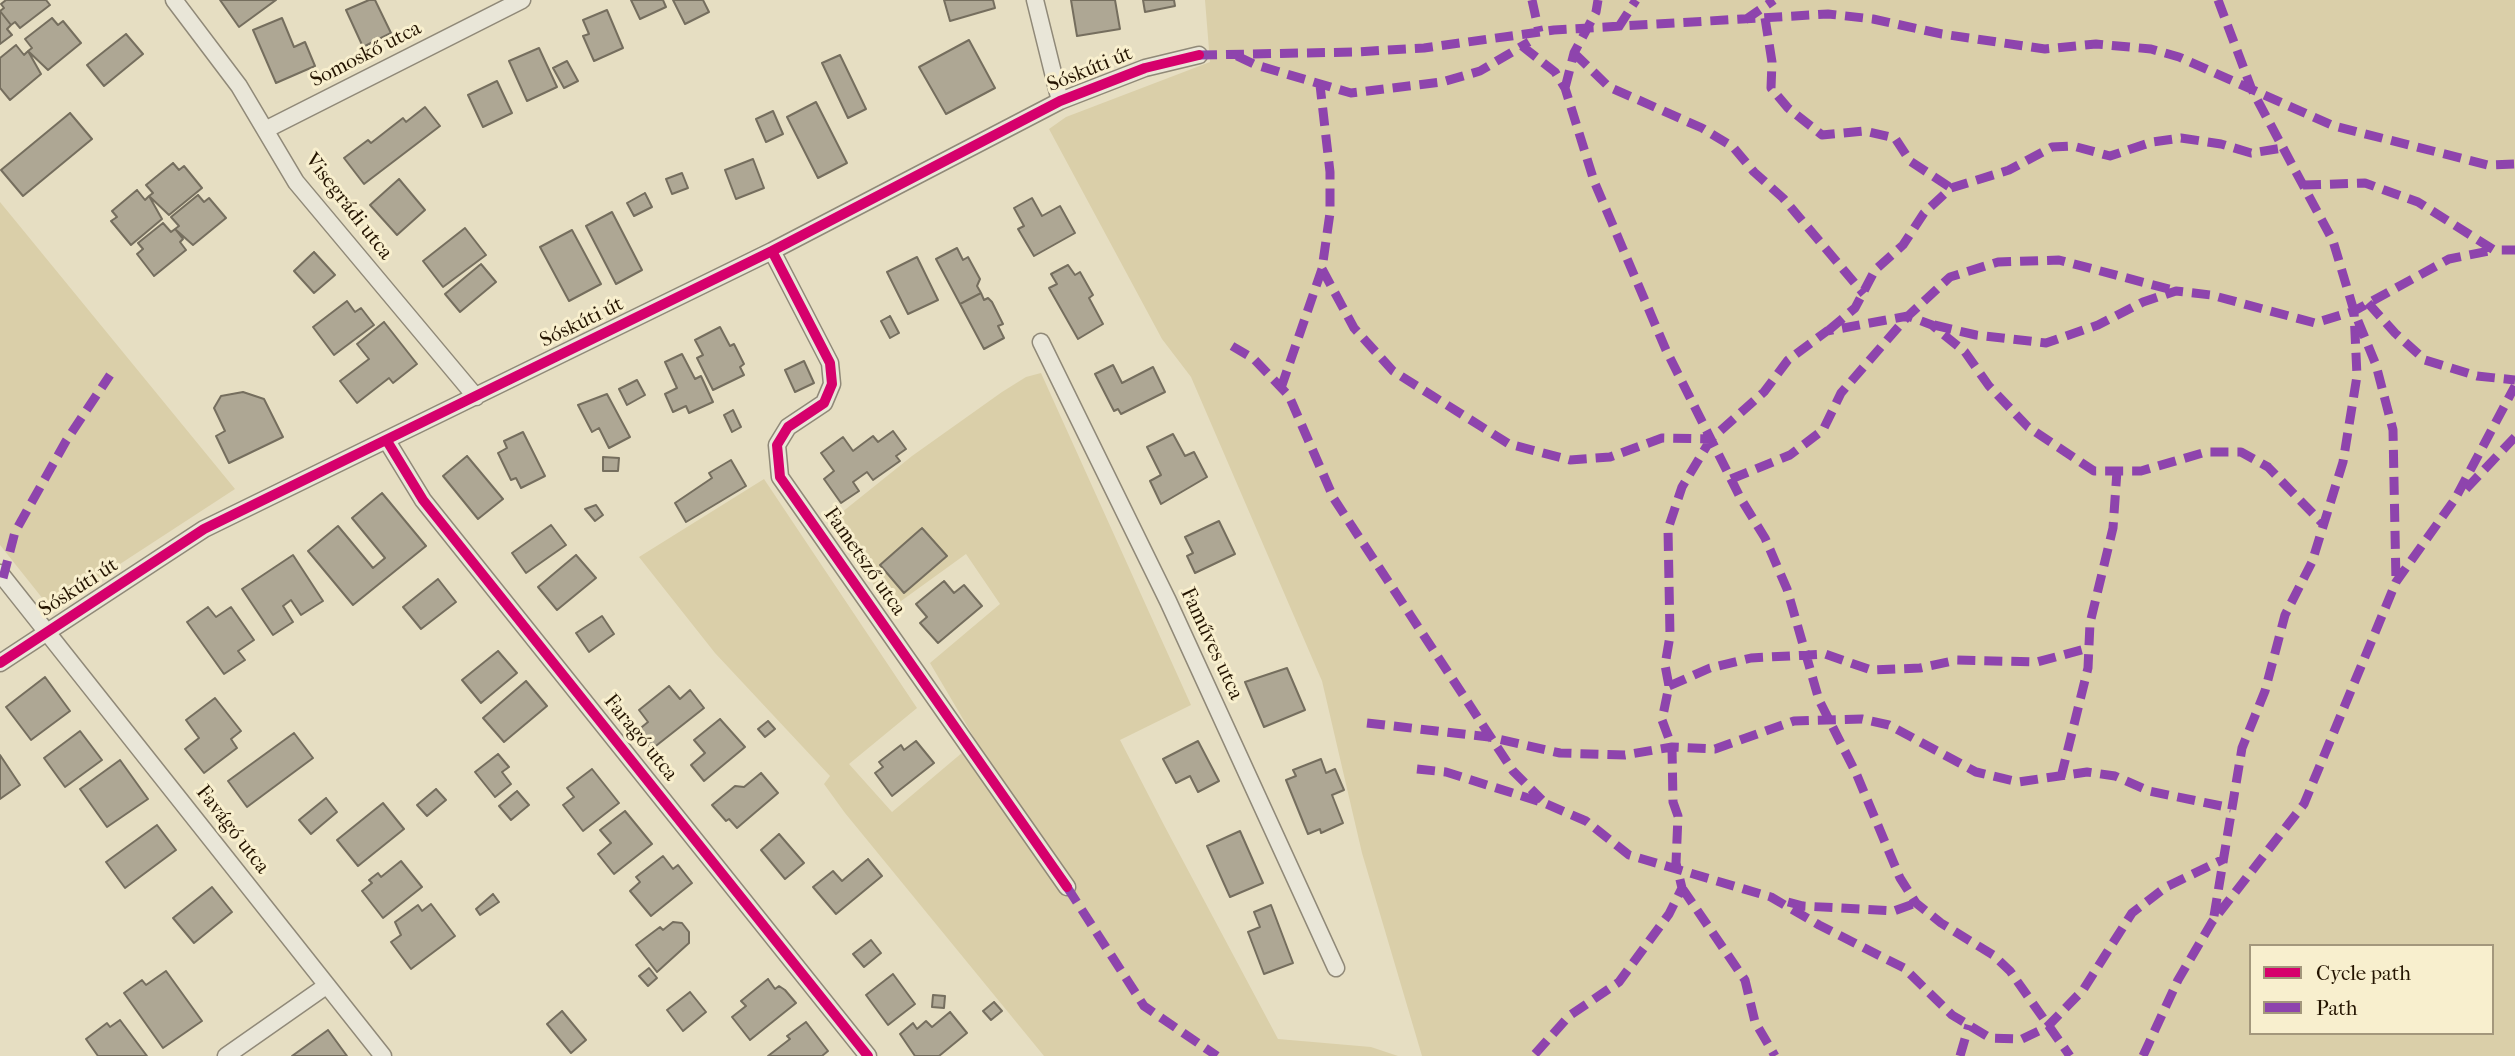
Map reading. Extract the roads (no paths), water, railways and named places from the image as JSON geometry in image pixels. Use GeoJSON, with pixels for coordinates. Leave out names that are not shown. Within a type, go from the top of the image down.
{"type":"FeatureCollection","features":[{"type":"Feature","properties":{"kind":"street","name":"Visegrádi utca"},"geometry":{"type":"LineString","coordinates":[[174,0],[232,75],[267,129],[296,182],[476,397]]}},
{"type":"Feature","properties":{"kind":"street","name":"Somoskő utca"},"geometry":{"type":"LineString","coordinates":[[267,129],[522,0]]}},
{"type":"Feature","properties":{"kind":"street"},"geometry":{"type":"LineString","coordinates":[[1035,0],[1060,101]]}},
{"type":"Feature","properties":{"kind":"street","name":"Sóskúti út"},"geometry":{"type":"LineString","coordinates":[[0,663],[204,529],[772,251],[1060,101],[1145,68],[1199,55]]}},
{"type":"Feature","properties":{"kind":"street","name":"Fametsző utca"},"geometry":{"type":"LineString","coordinates":[[772,251],[830,363],[832,384],[824,403],[788,427],[777,445],[780,477],[1067,887]]}},
{"type":"Feature","properties":{"kind":"street","name":"Faműves utca"},"geometry":{"type":"LineString","coordinates":[[1041,342],[1168,601],[1336,968]]}},
{"type":"Feature","properties":{"kind":"street","name":"Faragó utca"},"geometry":{"type":"LineString","coordinates":[[387,441],[423,500],[868,1056]]}},
{"type":"Feature","properties":{"kind":"street","name":"Favágó utca"},"geometry":{"type":"LineString","coordinates":[[0,573],[383,1056]]}},
{"type":"Feature","properties":{"kind":"street"},"geometry":{"type":"LineString","coordinates":[[226,1056],[326,986]]}}]}
